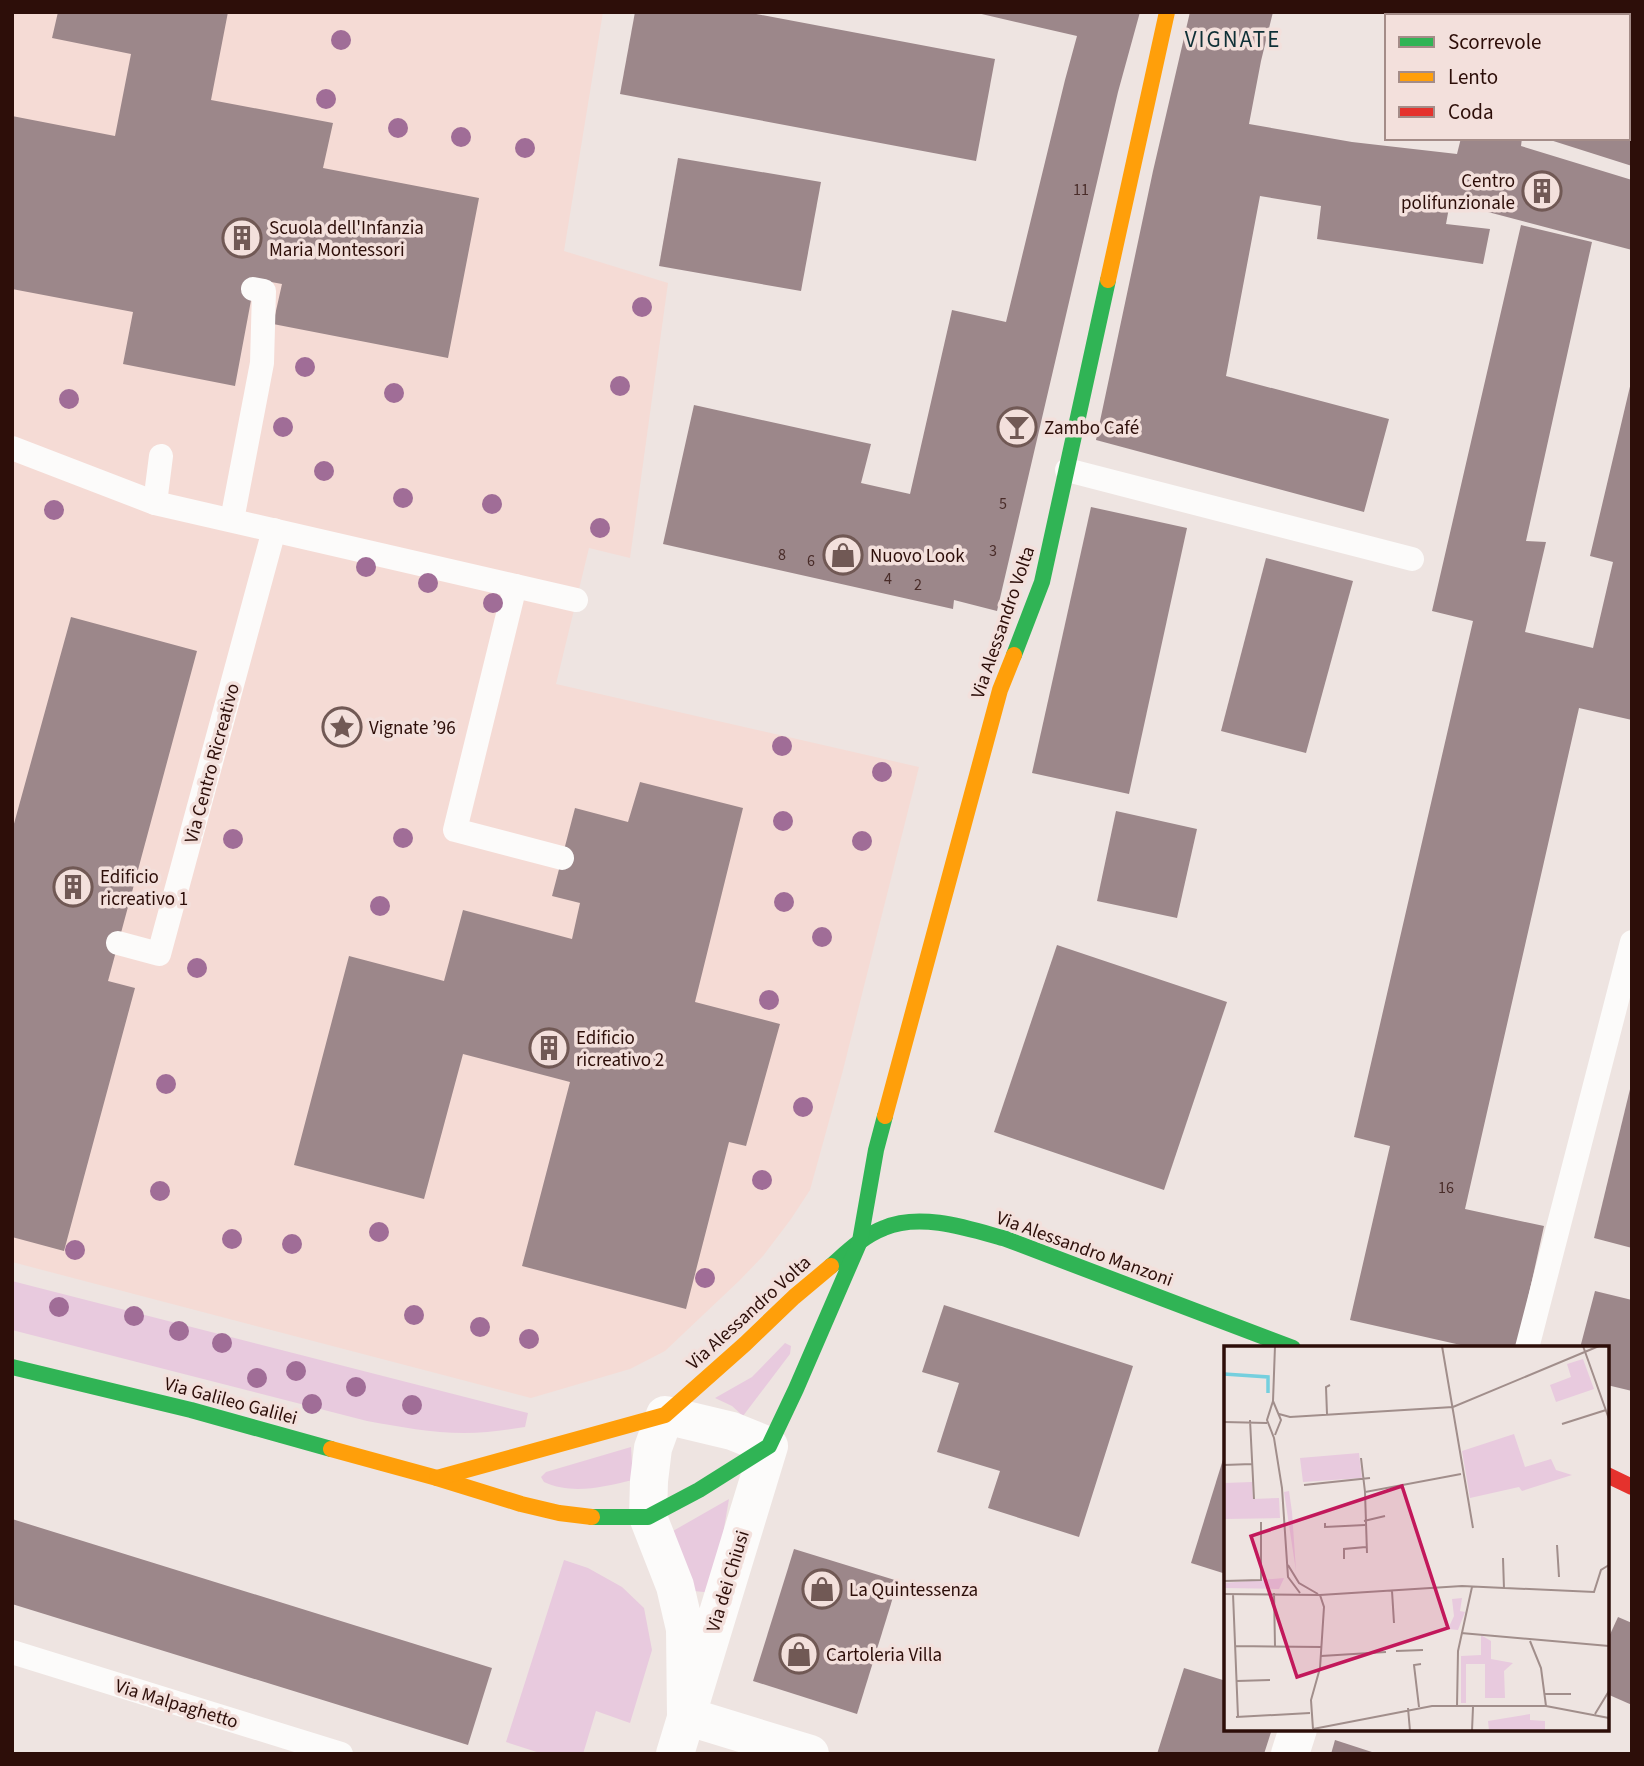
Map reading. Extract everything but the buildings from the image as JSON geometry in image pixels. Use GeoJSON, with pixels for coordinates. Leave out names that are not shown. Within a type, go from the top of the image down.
{"type":"FeatureCollection","features":[{"type":"Feature","properties":{"kind":"street","name":"Via Alessandro Volta"},"geometry":{"type":"LineString","coordinates":[[769,1446],[860,1241],[876,1150],[1000,690],[1042,582],[1158,43],[1167,12]]}},
{"type":"Feature","properties":{"kind":"street","name":"Via Alessandro Manzoni"},"geometry":{"type":"LineString","coordinates":[[860,1241],[883,1228],[899,1223],[961,1226],[1006,1239],[1288,1346]]}},
{"type":"Feature","properties":{"kind":"street","name":"Via Alessandro Volta"},"geometry":{"type":"LineString","coordinates":[[665,1415],[794,1297],[860,1241]]}},
{"type":"Feature","properties":{"kind":"street","name":"Via Galileo Galilei"},"geometry":{"type":"LineString","coordinates":[[12,1367],[191,1410],[522,1504],[559,1513],[595,1517],[648,1517],[699,1490],[769,1446]]}},
{"type":"Feature","properties":{"kind":"street"},"geometry":{"type":"LineString","coordinates":[[438,1478],[665,1415],[732,1431],[769,1446]]}},
{"type":"Feature","properties":{"kind":"street"},"geometry":{"type":"LineString","coordinates":[[648,1517],[653,1448],[665,1415]]}},
{"type":"Feature","properties":{"kind":"street","name":"Via dei Chiusi"},"geometry":{"type":"LineString","coordinates":[[675,1754],[769,1446]]}},
{"type":"Feature","properties":{"kind":"street"},"geometry":{"type":"LineString","coordinates":[[1609,1476],[1632,1487]]}},
{"type":"Feature","properties":{"kind":"street","name":"Via dei Chiusi"},"geometry":{"type":"LineString","coordinates":[[648,1517],[675,1586],[685,1629],[686,1716]]}},
{"type":"Feature","properties":{"kind":"street"},"geometry":{"type":"LineString","coordinates":[[686,1716],[810,1754]]}},
{"type":"Feature","properties":{"kind":"street"},"geometry":{"type":"LineString","coordinates":[[1290,1754],[1297,1731]]}},
{"type":"Feature","properties":{"kind":"lane"},"geometry":{"type":"LineString","coordinates":[[232,520],[262,363],[264,292],[253,289]]}},
{"type":"Feature","properties":{"kind":"lane"},"geometry":{"type":"LineString","coordinates":[[12,448],[155,503],[576,600]]}},
{"type":"Feature","properties":{"kind":"lane"},"geometry":{"type":"LineString","coordinates":[[155,503],[161,456]]}},
{"type":"Feature","properties":{"kind":"lane"},"geometry":{"type":"LineString","coordinates":[[1067,470],[1412,559]]}},
{"type":"Feature","properties":{"kind":"lane","name":"Via Centro Ricreativo"},"geometry":{"type":"LineString","coordinates":[[118,943],[159,954],[274,530]]}},
{"type":"Feature","properties":{"kind":"lane"},"geometry":{"type":"LineString","coordinates":[[515,586],[455,830],[562,858]]}},
{"type":"Feature","properties":{"kind":"lane"},"geometry":{"type":"LineString","coordinates":[[1528,1346],[1632,942]]}},
{"type":"Feature","properties":{"kind":"lane","name":"Via Malpaghetto"},"geometry":{"type":"LineString","coordinates":[[12,1652],[341,1754]]}},
{"type":"Feature","properties":{"kind":"shaded area"},"geometry":{"type":"Polygon","coordinates":[[[12,12],[603,12],[564,251],[668,283],[630,558],[589,548],[556,684],[919,767],[810,1190],[763,1256],[740,1280],[665,1351],[630,1369],[531,1398],[12,1262],[12,12]]]}},
{"type":"Feature","properties":{"kind":"shaded area"},"geometry":{"type":"Polygon","coordinates":[[[12,1281],[528,1413],[525,1427],[457,1433],[367,1421],[12,1330],[12,1281]]]}},
{"type":"Feature","properties":{"kind":"shaded area"},"geometry":{"type":"Polygon","coordinates":[[[785,1343],[791,1346],[790,1354],[743,1416],[732,1406],[715,1398],[752,1377],[785,1343]]]}},
{"type":"Feature","properties":{"kind":"shaded area"},"geometry":{"type":"Polygon","coordinates":[[[631,1447],[633,1480],[577,1489],[555,1486],[544,1482],[541,1477],[546,1472],[631,1447]]]}},
{"type":"Feature","properties":{"kind":"shaded area"},"geometry":{"type":"Polygon","coordinates":[[[729,1499],[713,1593],[694,1591],[673,1531],[729,1499]]]}},
{"type":"Feature","properties":{"kind":"shaded area"},"geometry":{"type":"Polygon","coordinates":[[[564,1560],[588,1568],[622,1587],[644,1608],[652,1650],[630,1723],[596,1711],[583,1754],[543,1754],[506,1742],[564,1560]]]}},
{"type":"Feature","properties":{"kind":"traffic: fast"},"geometry":{"type":"LineString","coordinates":[[1014,655],[1042,582],[1108,280]]}},
{"type":"Feature","properties":{"kind":"traffic: fast"},"geometry":{"type":"LineString","coordinates":[[592,1517],[648,1517],[699,1490],[769,1446],[860,1241],[876,1150],[885,1116]]}},
{"type":"Feature","properties":{"kind":"traffic: fast"},"geometry":{"type":"LineString","coordinates":[[831,1266],[862,1240],[884,1228],[898,1223],[945,1224],[1006,1239],[1288,1346]]}},
{"type":"Feature","properties":{"kind":"traffic: fast"},"geometry":{"type":"LineString","coordinates":[[12,1367],[191,1410],[331,1449]]}},
{"type":"Feature","properties":{"kind":"traffic: slow"},"geometry":{"type":"LineString","coordinates":[[1108,280],[1167,12]]}},
{"type":"Feature","properties":{"kind":"traffic: slow"},"geometry":{"type":"LineString","coordinates":[[885,1116],[1000,690],[1014,655]]}},
{"type":"Feature","properties":{"kind":"traffic: slow"},"geometry":{"type":"LineString","coordinates":[[437,1478],[665,1415],[831,1266]]}},
{"type":"Feature","properties":{"kind":"traffic: slow"},"geometry":{"type":"LineString","coordinates":[[331,1449],[521,1504],[592,1517]]}},
{"type":"Feature","properties":{"kind":"traffic: jam"},"geometry":{"type":"LineString","coordinates":[[1609,1476],[1632,1487]]}},
{"type":"Feature","properties":{"kind":"place","name":"Centro polifunzionale"},"geometry":{"type":"Point","coordinates":[1542,191]}},
{"type":"Feature","properties":{"kind":"place","name":"Scuola dell'Infanzia Maria Montessori"},"geometry":{"type":"Point","coordinates":[242,238]}},
{"type":"Feature","properties":{"kind":"place","name":"Zambo Café"},"geometry":{"type":"Point","coordinates":[1017,427]}},
{"type":"Feature","properties":{"kind":"place","name":"Nuovo Look"},"geometry":{"type":"Point","coordinates":[843,555]}},
{"type":"Feature","properties":{"kind":"place","name":"Vignate ’96"},"geometry":{"type":"Point","coordinates":[342,727]}},
{"type":"Feature","properties":{"kind":"place","name":"Edificio ricreativo 1"},"geometry":{"type":"Point","coordinates":[73,887]}},
{"type":"Feature","properties":{"kind":"place","name":"Edificio ricreativo 2"},"geometry":{"type":"Point","coordinates":[549,1048]}},
{"type":"Feature","properties":{"kind":"place","name":"La Quintessenza"},"geometry":{"type":"Point","coordinates":[822,1589]}},
{"type":"Feature","properties":{"kind":"place","name":"Cartoleria Villa"},"geometry":{"type":"Point","coordinates":[799,1654]}},
{"type":"Feature","properties":{"kind":"district","name":"VIGNATE"},"geometry":{"type":"Point","coordinates":[1233,39]}}]}
